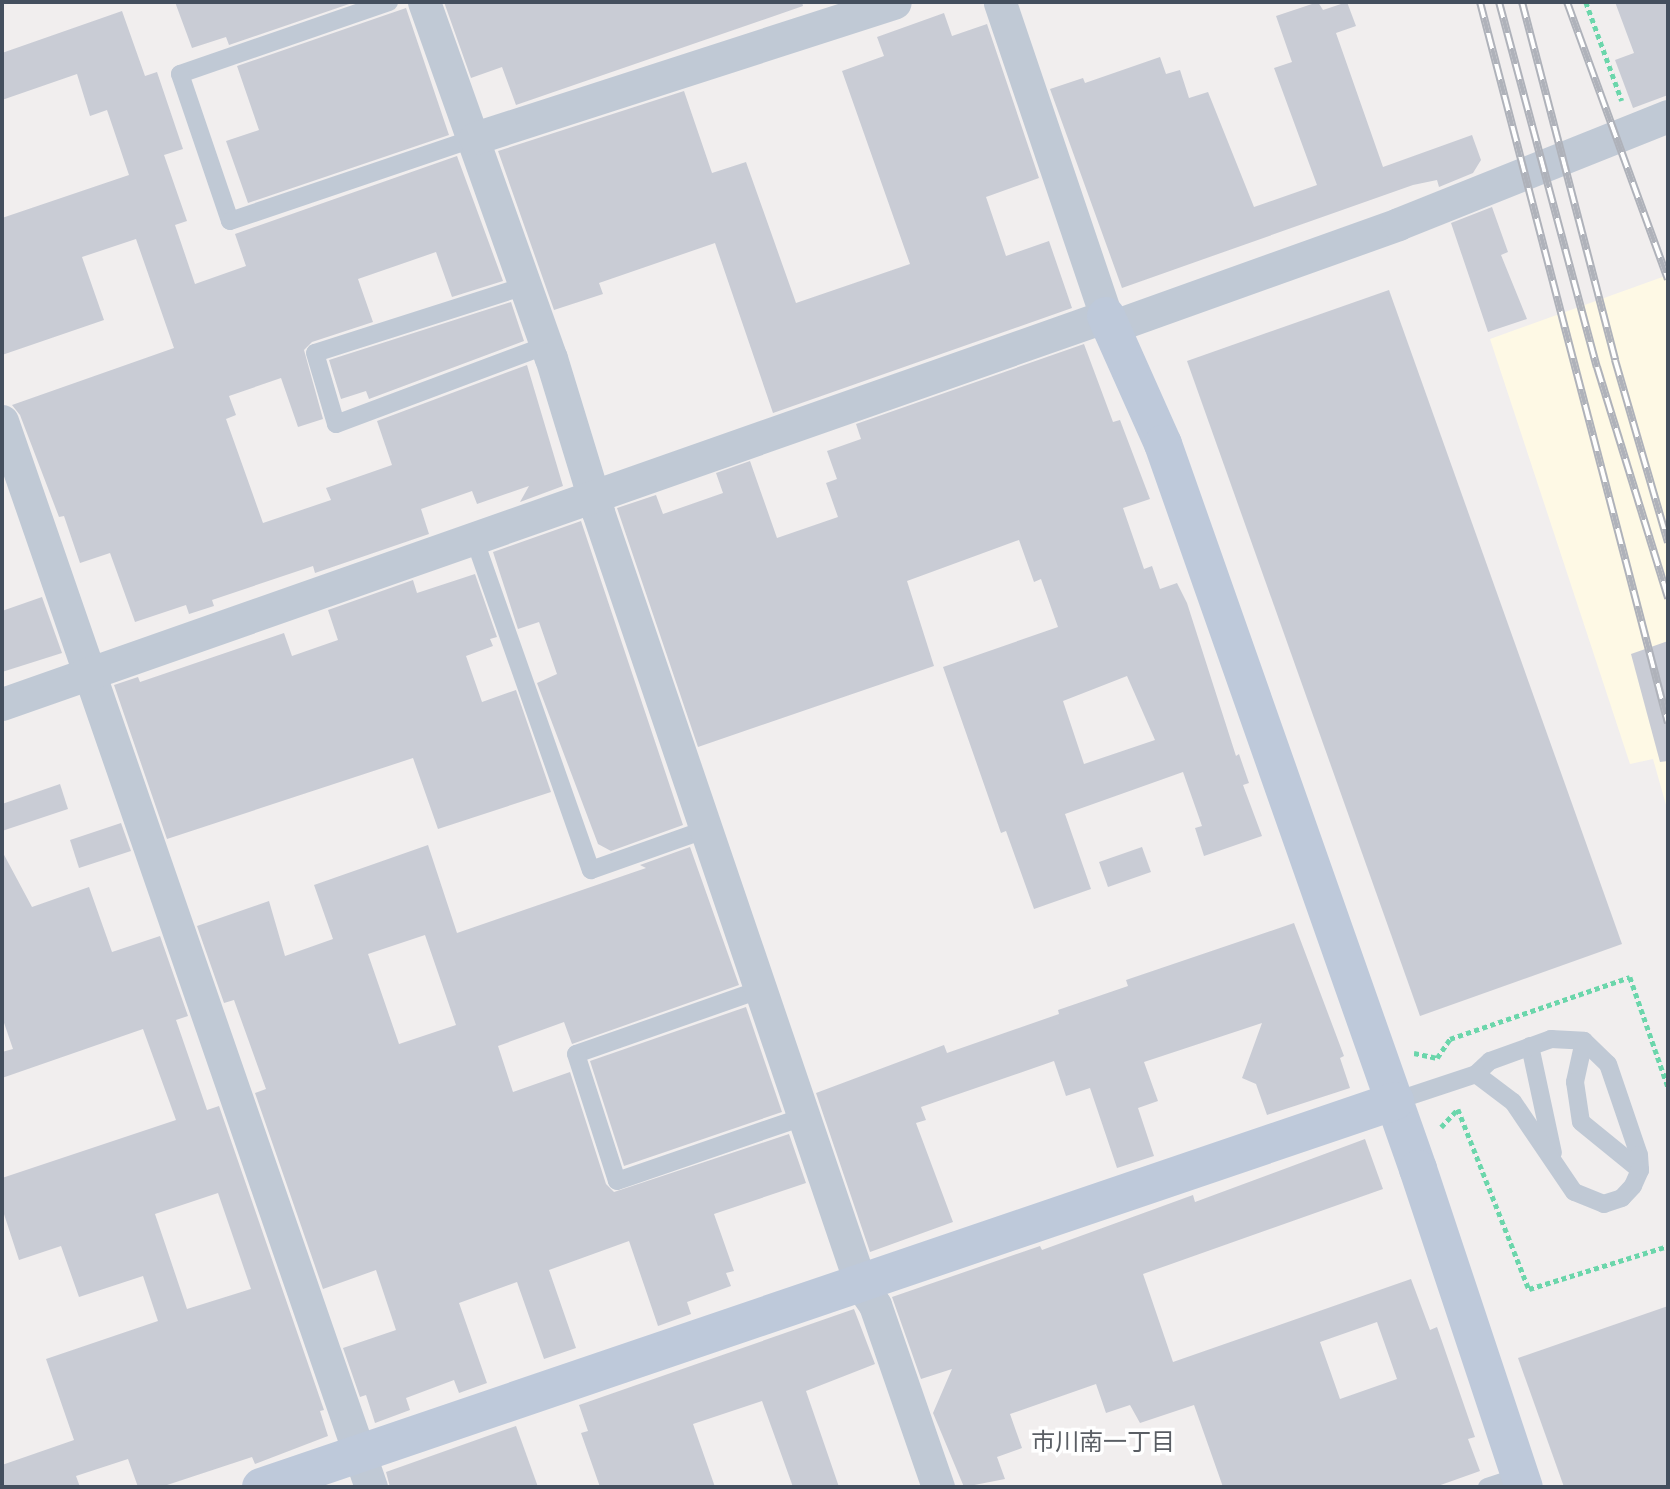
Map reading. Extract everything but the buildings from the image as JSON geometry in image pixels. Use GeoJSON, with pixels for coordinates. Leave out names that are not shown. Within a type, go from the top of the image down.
{"type":"FeatureCollection","features":[{"type":"Feature","properties":{"kind":"street"},"geometry":{"type":"LineString","coordinates":[[424,2],[475,138],[861,1284],[876,1305],[938,1487]]}},
{"type":"Feature","properties":{"kind":"street"},"geometry":{"type":"LineString","coordinates":[[475,138],[895,2]]}},
{"type":"Feature","properties":{"kind":"street"},"geometry":{"type":"LineString","coordinates":[[1000,2],[1109,321],[1163,444],[1395,1101],[1510,1483]]}},
{"type":"Feature","properties":{"kind":"street"},"geometry":{"type":"LineString","coordinates":[[2,704],[475,541],[593,494],[1398,224],[1668,116]]}},
{"type":"Feature","properties":{"kind":"street"},"geometry":{"type":"LineString","coordinates":[[2,421],[365,1470]]}},
{"type":"Feature","properties":{"kind":"street"},"geometry":{"type":"LineString","coordinates":[[261,1487],[365,1470],[861,1284],[1395,1101]]}},
{"type":"Feature","properties":{"kind":"lane"},"geometry":{"type":"LineString","coordinates":[[389,2],[180,74],[230,220],[475,138]]}},
{"type":"Feature","properties":{"kind":"lane"},"geometry":{"type":"LineString","coordinates":[[525,286],[315,353],[336,425],[545,346]]}},
{"type":"Feature","properties":{"kind":"lane"},"geometry":{"type":"LineString","coordinates":[[475,541],[591,870],[707,829]]}},
{"type":"Feature","properties":{"kind":"lane"},"geometry":{"type":"LineString","coordinates":[[762,989],[576,1054],[617,1181],[806,1116]]}},
{"type":"Feature","properties":{"kind":"lane"},"geometry":{"type":"LineString","coordinates":[[1395,1101],[1476,1074],[1490,1061],[1551,1039],[1584,1041],[1608,1063],[1640,1170],[1633,1186],[1622,1198],[1604,1203],[1574,1192],[1513,1102],[1476,1074]]}},
{"type":"Feature","properties":{"kind":"lane"},"geometry":{"type":"LineString","coordinates":[[1584,1041],[1575,1082],[1580,1122],[1640,1170]]}},
{"type":"Feature","properties":{"kind":"lane"},"geometry":{"type":"LineString","coordinates":[[1530,1046],[1558,1170]]}},
{"type":"Feature","properties":{"kind":"path"},"geometry":{"type":"LineString","coordinates":[[1587,2],[1631,129]]}},
{"type":"Feature","properties":{"kind":"path"},"geometry":{"type":"LineString","coordinates":[[1434,1134],[1458,1110],[1529,1289],[1668,1246]]}},
{"type":"Feature","properties":{"kind":"shaded area"},"geometry":{"type":"Polygon","coordinates":[[[1668,275],[1668,812],[1653,759],[1630,764],[1490,339],[1668,275]]]}},
{"type":"Feature","properties":{"kind":"railway"},"geometry":{"type":"LineString","coordinates":[[1480,2],[1668,723]]}},
{"type":"Feature","properties":{"kind":"railway"},"geometry":{"type":"LineString","coordinates":[[1499,2],[1597,367],[1668,598]]}},
{"type":"Feature","properties":{"kind":"railway"},"geometry":{"type":"LineString","coordinates":[[1522,2],[1615,360],[1668,542]]}},
{"type":"Feature","properties":{"kind":"railway"},"geometry":{"type":"LineString","coordinates":[[1567,2],[1668,279]]}},
{"type":"Feature","properties":{"kind":"district","name":"市川南一丁目"},"geometry":{"type":"Point","coordinates":[1103,1443]}}]}
